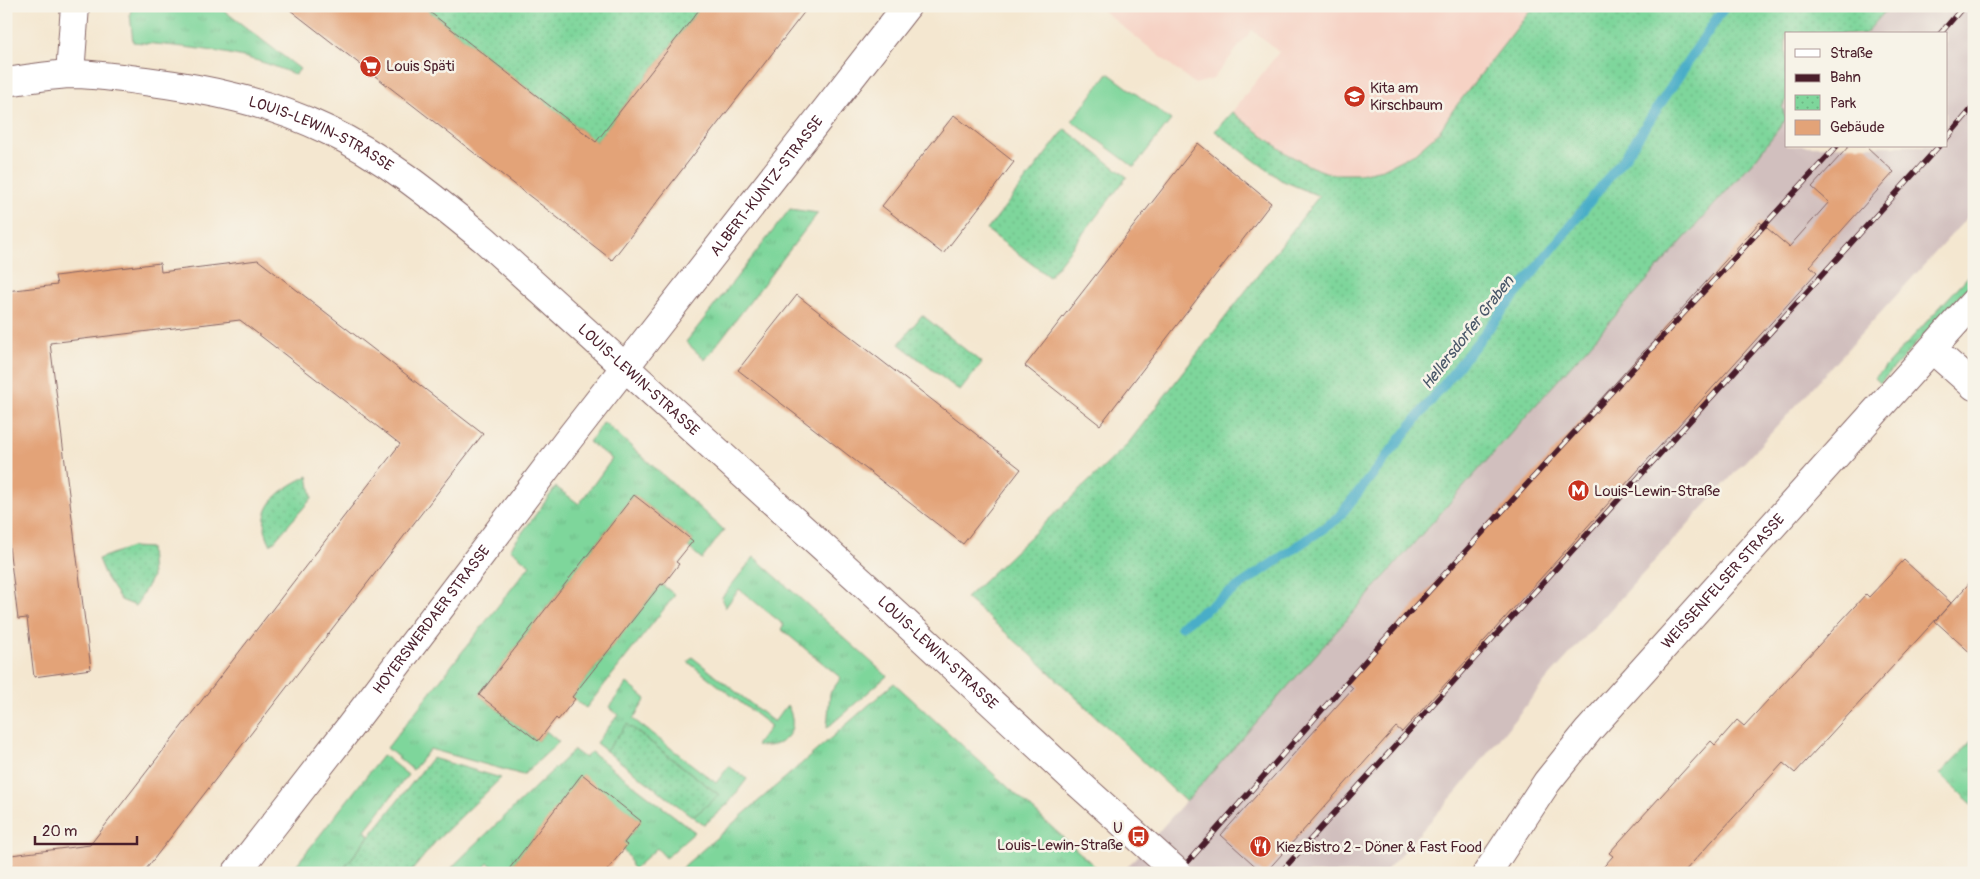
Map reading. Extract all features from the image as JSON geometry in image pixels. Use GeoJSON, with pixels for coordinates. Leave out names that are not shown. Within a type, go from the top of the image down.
{"type":"FeatureCollection","features":[{"type":"Feature","properties":{"kind":"street"},"geometry":{"type":"LineString","coordinates":[[70,74],[75,6]]}},
{"type":"Feature","properties":{"kind":"street","name":"ALBERT-KUNTZ-STRASSE"},"geometry":{"type":"LineString","coordinates":[[626,368],[907,6]]}},
{"type":"Feature","properties":{"kind":"street","name":"LOUIS-LEWIN-STRASSE"},"geometry":{"type":"LineString","coordinates":[[6,82],[70,74],[120,78],[199,88],[268,105],[327,130],[373,156],[425,191],[485,240],[1178,873]]}},
{"type":"Feature","properties":{"kind":"street","name":"WEISSENFELSER STRASSE"},"geometry":{"type":"LineString","coordinates":[[1487,873],[1547,782],[1588,731],[1974,302]]}},
{"type":"Feature","properties":{"kind":"street"},"geometry":{"type":"LineString","coordinates":[[1932,349],[1974,386]]}},
{"type":"Feature","properties":{"kind":"street","name":"HOYERSWERDAER STRASSE"},"geometry":{"type":"LineString","coordinates":[[236,873],[350,728],[562,448],[626,368]]}},
{"type":"Feature","properties":{"kind":"shaded area","name":"Kita am Kirschbaum"},"geometry":{"type":"Polygon","coordinates":[[[1097,6],[1534,6],[1453,110],[1439,132],[1415,153],[1383,169],[1359,174],[1331,174],[1287,154],[1232,112],[1279,52],[1252,30],[1213,79],[1195,84],[1097,6]]]}},
{"type":"Feature","properties":{"kind":"shaded area"},"geometry":{"type":"Polygon","coordinates":[[[1890,6],[1974,6],[1974,210],[1548,678],[1458,790],[1384,873],[1122,873],[1534,407],[1785,102],[1785,148],[1948,148],[1948,32],[1867,32],[1890,6]]]}},
{"type":"Feature","properties":{"kind":"green space"},"geometry":{"type":"Polygon","coordinates":[[[132,6],[218,6],[300,69],[295,75],[256,60],[236,55],[195,48],[133,42],[130,14],[132,6]]]}},
{"type":"Feature","properties":{"kind":"green space"},"geometry":{"type":"Polygon","coordinates":[[[422,6],[702,6],[596,142],[422,6]]]}},
{"type":"Feature","properties":{"kind":"green space"},"geometry":{"type":"Polygon","coordinates":[[[1534,6],[1890,6],[1867,32],[1785,32],[1785,102],[1782,107],[1785,120],[1756,158],[1186,802],[1029,653],[966,598],[1126,446],[1319,196],[1281,180],[1215,131],[1232,112],[1287,154],[1312,167],[1331,174],[1359,174],[1383,169],[1415,153],[1439,132],[1453,110],[1534,6]]]}},
{"type":"Feature","properties":{"kind":"green space"},"geometry":{"type":"Polygon","coordinates":[[[1108,73],[1171,120],[1134,167],[1072,121],[1108,73]]]}},
{"type":"Feature","properties":{"kind":"green space"},"geometry":{"type":"Polygon","coordinates":[[[1065,129],[1127,177],[1049,277],[987,230],[1065,129]]]}},
{"type":"Feature","properties":{"kind":"green space"},"geometry":{"type":"Polygon","coordinates":[[[790,209],[818,213],[705,360],[686,342],[790,209]]]}},
{"type":"Feature","properties":{"kind":"green space"},"geometry":{"type":"Polygon","coordinates":[[[1974,270],[1974,280],[1880,383],[1875,378],[1974,270]]]}},
{"type":"Feature","properties":{"kind":"green space"},"geometry":{"type":"Polygon","coordinates":[[[922,315],[982,363],[960,391],[899,344],[922,315]]]}},
{"type":"Feature","properties":{"kind":"green space"},"geometry":{"type":"Polygon","coordinates":[[[604,422],[724,530],[702,559],[688,547],[693,540],[634,495],[479,695],[538,741],[546,731],[559,742],[523,775],[430,749],[413,770],[387,748],[530,565],[510,549],[556,487],[579,504],[612,459],[589,442],[604,422]]]}},
{"type":"Feature","properties":{"kind":"green space"},"geometry":{"type":"Polygon","coordinates":[[[308,476],[312,498],[271,545],[266,533],[266,511],[278,495],[308,476]]]}},
{"type":"Feature","properties":{"kind":"green space"},"geometry":{"type":"Polygon","coordinates":[[[131,547],[150,548],[152,577],[136,606],[121,600],[106,578],[98,559],[131,547]]]}},
{"type":"Feature","properties":{"kind":"green space"},"geometry":{"type":"Polygon","coordinates":[[[754,557],[887,676],[827,728],[830,693],[841,678],[781,629],[784,625],[739,589],[725,608],[722,597],[754,557]]]}},
{"type":"Feature","properties":{"kind":"green space"},"geometry":{"type":"Polygon","coordinates":[[[661,584],[675,595],[586,708],[572,697],[661,584]]]}},
{"type":"Feature","properties":{"kind":"green space"},"geometry":{"type":"Polygon","coordinates":[[[692,657],[774,722],[787,705],[792,723],[787,737],[782,742],[774,745],[756,745],[771,726],[688,662],[692,657]]]}},
{"type":"Feature","properties":{"kind":"green space"},"geometry":{"type":"Polygon","coordinates":[[[627,683],[646,699],[633,719],[716,783],[729,766],[747,779],[728,804],[704,825],[693,817],[718,794],[628,725],[606,751],[596,743],[618,715],[609,707],[627,683]]]}},
{"type":"Feature","properties":{"kind":"green space"},"geometry":{"type":"Polygon","coordinates":[[[894,683],[1102,873],[676,873],[894,683]]]}},
{"type":"Feature","properties":{"kind":"green space"},"geometry":{"type":"Polygon","coordinates":[[[627,724],[719,795],[693,817],[606,751],[627,724]]]}},
{"type":"Feature","properties":{"kind":"green space"},"geometry":{"type":"Polygon","coordinates":[[[1974,738],[1974,806],[1940,774],[1974,738]]]}},
{"type":"Feature","properties":{"kind":"green space"},"geometry":{"type":"Polygon","coordinates":[[[574,750],[585,758],[591,752],[695,832],[666,858],[657,848],[634,869],[631,866],[629,857],[623,850],[624,843],[641,821],[582,775],[506,873],[501,873],[488,863],[480,873],[448,873],[456,863],[574,750]]]}},
{"type":"Feature","properties":{"kind":"green space"},"geometry":{"type":"Polygon","coordinates":[[[383,755],[408,775],[365,830],[369,836],[340,873],[290,873],[383,755]]]}},
{"type":"Feature","properties":{"kind":"green space"},"geometry":{"type":"Polygon","coordinates":[[[432,758],[501,778],[437,840],[410,873],[340,873],[432,758]]]}},
{"type":"Feature","properties":{"kind":"building"},"geometry":{"type":"Polygon","coordinates":[[[285,6],[422,6],[596,142],[702,6],[809,6],[612,260],[285,6]]]}},
{"type":"Feature","properties":{"kind":"building"},"geometry":{"type":"Polygon","coordinates":[[[954,115],[1014,162],[943,254],[882,206],[954,115]]]}},
{"type":"Feature","properties":{"kind":"building"},"geometry":{"type":"Polygon","coordinates":[[[1198,143],[1271,203],[1100,425],[1025,366],[1198,143]]]}},
{"type":"Feature","properties":{"kind":"building"},"geometry":{"type":"Polygon","coordinates":[[[1847,148],[1868,148],[1894,172],[1810,266],[1817,272],[1402,732],[1396,727],[1263,873],[1221,835],[1353,688],[1346,682],[1760,222],[1789,247],[1829,202],[1812,187],[1847,148]]]}},
{"type":"Feature","properties":{"kind":"building"},"geometry":{"type":"Polygon","coordinates":[[[258,260],[483,434],[143,873],[12,873],[11,855],[90,845],[400,444],[240,320],[50,343],[91,669],[34,677],[27,618],[18,619],[6,522],[6,380],[10,379],[6,349],[6,291],[57,285],[55,276],[160,263],[161,272],[258,260]]]}},
{"type":"Feature","properties":{"kind":"building"},"geometry":{"type":"Polygon","coordinates":[[[797,295],[1021,469],[963,544],[738,370],[797,295]]]}},
{"type":"Feature","properties":{"kind":"building"},"geometry":{"type":"Polygon","coordinates":[[[634,495],[693,541],[676,562],[679,564],[663,585],[661,584],[572,697],[575,699],[558,720],[556,718],[538,741],[479,695],[634,495]]]}},
{"type":"Feature","properties":{"kind":"building"},"geometry":{"type":"Polygon","coordinates":[[[1904,560],[1951,603],[1795,773],[1783,763],[1683,873],[1598,873],[1613,856],[1609,853],[1711,741],[1715,745],[1737,720],[1744,726],[1866,594],[1869,597],[1904,560]]]}},
{"type":"Feature","properties":{"kind":"building"},"geometry":{"type":"Polygon","coordinates":[[[1974,578],[1974,656],[1935,621],[1974,578]]]}},
{"type":"Feature","properties":{"kind":"building"},"geometry":{"type":"Polygon","coordinates":[[[582,774],[641,821],[624,843],[627,845],[605,873],[506,873],[582,774]]]}},
{"type":"Feature","properties":{"kind":"waterway","name":"Hellersdorfer Graben"},"geometry":{"type":"LineString","coordinates":[[1181,626],[1337,519],[1625,157],[1725,6]]}},
{"type":"Feature","properties":{"kind":"railway"},"geometry":{"type":"LineString","coordinates":[[1942,32],[1964,6]]}},
{"type":"Feature","properties":{"kind":"railway"},"geometry":{"type":"LineString","coordinates":[[1948,137],[1974,106]]}},
{"type":"Feature","properties":{"kind":"railway"},"geometry":{"type":"LineString","coordinates":[[1178,873],[1375,650],[1835,148]]}},
{"type":"Feature","properties":{"kind":"railway"},"geometry":{"type":"LineString","coordinates":[[1280,873],[1937,148]]}},
{"type":"Feature","properties":{"kind":"place","name":"Louis Späti"},"geometry":{"type":"Point","coordinates":[370,66]}},
{"type":"Feature","properties":{"kind":"place","name":"Kita am Kirschbaum"},"geometry":{"type":"Point","coordinates":[1354,97]}},
{"type":"Feature","properties":{"kind":"place","name":"Louis-Lewin-Straße"},"geometry":{"type":"Point","coordinates":[1578,491]}},
{"type":"Feature","properties":{"kind":"place","name":"U Louis-Lewin-Straße"},"geometry":{"type":"Point","coordinates":[1139,837]}},
{"type":"Feature","properties":{"kind":"place","name":"KiezBistro 2 - Döner & Fast Food"},"geometry":{"type":"Point","coordinates":[1260,847]}}]}
